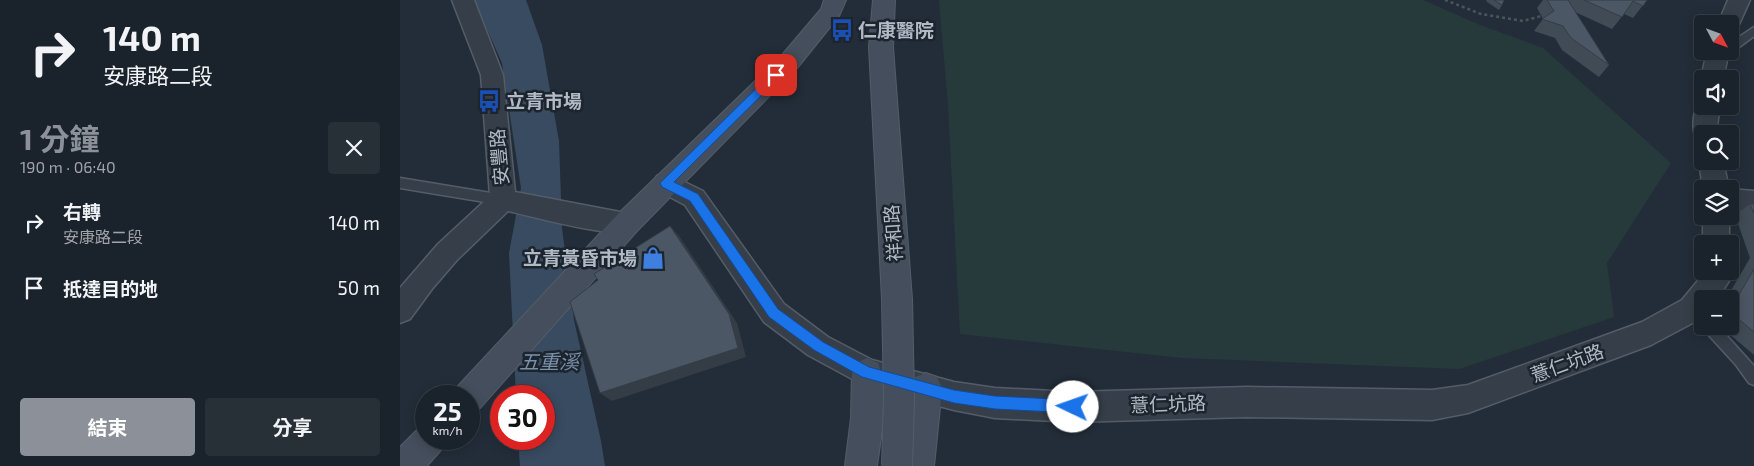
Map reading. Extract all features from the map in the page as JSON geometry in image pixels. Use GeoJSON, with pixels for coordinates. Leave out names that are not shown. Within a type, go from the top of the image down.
{"type":"FeatureCollection","features":[{"type":"Feature","properties":{"kind":"main road"},"geometry":{"type":"LineString","coordinates":[[480,385],[627,223],[790,61],[831,11],[836,0]]}},
{"type":"Feature","properties":{"kind":"main road","name":"祥和路"},"geometry":{"type":"LineString","coordinates":[[884,0],[881,47],[897,299],[899,398],[897,466]]}},
{"type":"Feature","properties":{"kind":"main road"},"geometry":{"type":"LineString","coordinates":[[861,466],[867,418],[867,372]]}},
{"type":"Feature","properties":{"kind":"main road"},"geometry":{"type":"LineString","coordinates":[[918,466],[926,388]]}},
{"type":"Feature","properties":{"kind":"main road"},"geometry":{"type":"LineString","coordinates":[[405,466],[420,450]]}},
{"type":"Feature","properties":{"kind":"street","name":"安豐路"},"geometry":{"type":"LineString","coordinates":[[404,299],[444,256],[502,200],[492,75],[463,0]]}},
{"type":"Feature","properties":{"kind":"street"},"geometry":{"type":"LineString","coordinates":[[1733,15],[1739,0]]}},
{"type":"Feature","properties":{"kind":"street","name":"薏仁坑路"},"geometry":{"type":"LineString","coordinates":[[666,183],[694,198],[774,313],[818,346],[867,372],[954,396],[995,403],[1073,407],[1247,402],[1432,405],[1468,399],[1651,332],[1694,320]]}},
{"type":"Feature","properties":{"kind":"street"},"geometry":{"type":"LineString","coordinates":[[502,200],[574,215],[627,223]]}},
{"type":"Feature","properties":{"kind":"street"},"geometry":{"type":"LineString","coordinates":[[1739,200],[1754,202]]}},
{"type":"Feature","properties":{"kind":"lane"},"geometry":{"type":"LineString","coordinates":[[1739,42],[1754,31]]}},
{"type":"Feature","properties":{"kind":"lane"},"geometry":{"type":"LineString","coordinates":[[400,183],[502,200]]}},
{"type":"Feature","properties":{"kind":"lane"},"geometry":{"type":"LineString","coordinates":[[1717,335],[1754,378]]}},
{"type":"Feature","properties":{"kind":"path"},"geometry":{"type":"LineString","coordinates":[[1445,0],[1481,14],[1523,21],[1547,14]]}},
{"type":"Feature","properties":{"kind":"path"},"geometry":{"type":"LineString","coordinates":[[1453,0],[1463,6]]}},
{"type":"Feature","properties":{"kind":"green space"},"geometry":{"type":"Polygon","coordinates":[[[939,0],[1423,0],[1480,25],[1543,48],[1671,163],[1607,263],[1614,317],[1459,369],[1182,358],[960,334],[948,105],[939,0]]]}},
{"type":"Feature","properties":{"kind":"water","name":"五重溪"},"geometry":{"type":"Polygon","coordinates":[[[474,0],[526,0],[542,45],[559,141],[562,228],[574,320],[605,466],[520,466],[519,450],[555,450],[555,385],[515,385],[509,253],[521,188],[502,63],[474,0]]]}},
{"type":"Feature","properties":{"kind":"building"},"geometry":{"type":"Polygon","coordinates":[[[1494,0],[1504,0],[1502,5],[1494,0]]]}},
{"type":"Feature","properties":{"kind":"building"},"geometry":{"type":"Polygon","coordinates":[[[1547,0],[1568,0],[1609,65],[1571,38],[1563,26],[1542,19],[1554,11],[1547,0]]]}},
{"type":"Feature","properties":{"kind":"building"},"geometry":{"type":"Polygon","coordinates":[[[1584,0],[1647,0],[1643,6],[1633,1],[1622,17],[1584,0]]]}},
{"type":"Feature","properties":{"kind":"building"},"geometry":{"type":"Polygon","coordinates":[[[1750,204],[1754,204],[1754,214],[1750,204]]]}},
{"type":"Feature","properties":{"kind":"building"},"geometry":{"type":"Polygon","coordinates":[[[670,226],[729,314],[738,348],[600,393],[570,302],[598,280],[594,274],[670,226]]]}},
{"type":"Feature","properties":{"kind":"building"},"geometry":{"type":"Polygon","coordinates":[[[1754,269],[1754,332],[1739,320],[1739,295],[1754,269]]]}},
{"type":"Feature","properties":{"kind":"place","name":"仁康醫院"},"geometry":{"type":"Point","coordinates":[842,30]}},
{"type":"Feature","properties":{"kind":"place","name":"立青市場"},"geometry":{"type":"Point","coordinates":[489,101]}},
{"type":"Feature","properties":{"kind":"place","name":"立青黃昏市場"},"geometry":{"type":"Point","coordinates":[653,258]}},
{"type":"Feature","properties":{"kind":"route"},"geometry":{"type":"LineString","coordinates":[[776,75],[666,183],[694,198],[774,313],[818,346],[867,372],[954,396],[995,403],[1073,407]]}}]}
